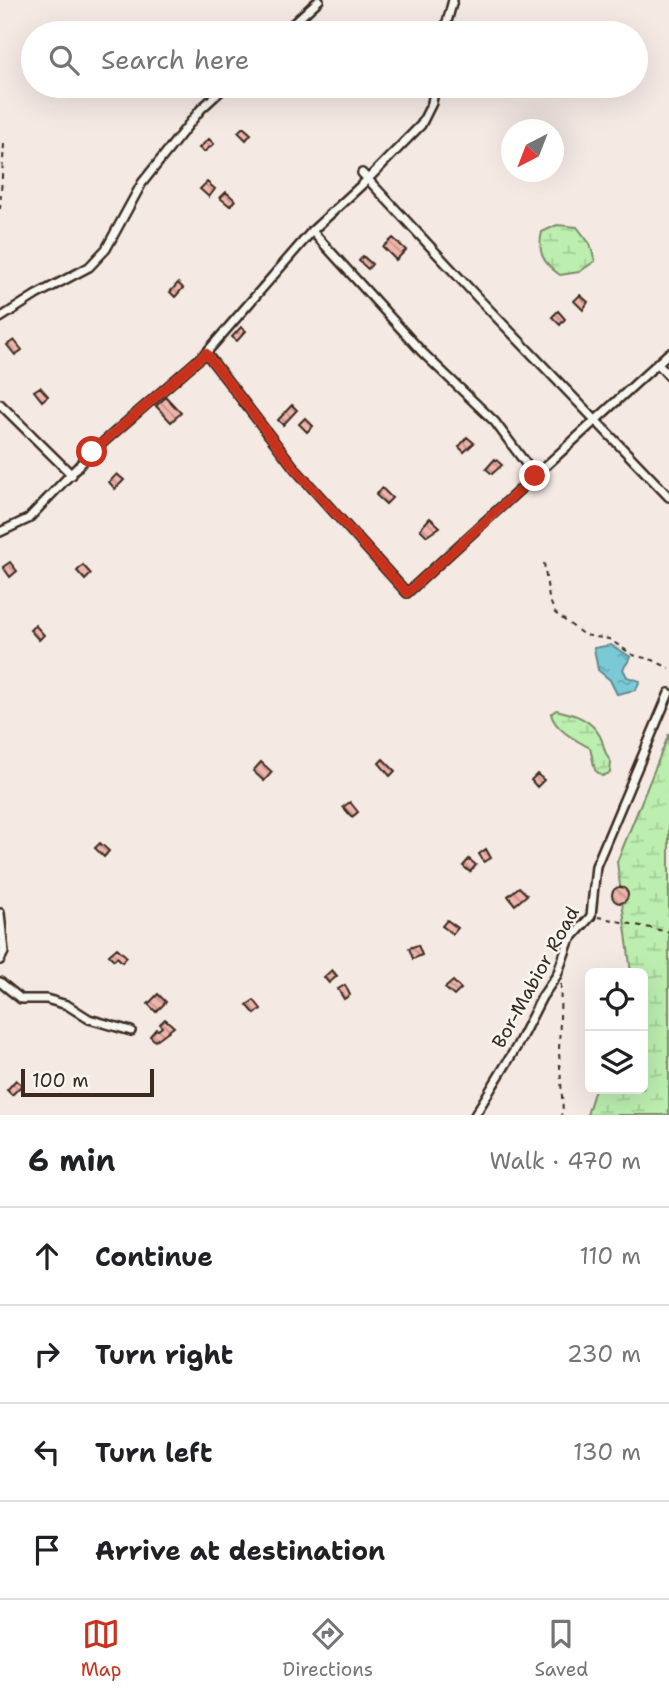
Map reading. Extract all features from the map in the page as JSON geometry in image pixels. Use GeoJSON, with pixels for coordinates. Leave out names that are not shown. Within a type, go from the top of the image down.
{"type":"FeatureCollection","features":[{"type":"Feature","properties":{"kind":"street"},"geometry":{"type":"LineString","coordinates":[[296,21],[319,0]]}},
{"type":"Feature","properties":{"kind":"street"},"geometry":{"type":"LineString","coordinates":[[447,21],[453,0]]}},
{"type":"Feature","properties":{"kind":"street"},"geometry":{"type":"LineString","coordinates":[[0,317],[89,267],[106,250],[142,183],[201,108],[212,98]]}},
{"type":"Feature","properties":{"kind":"street"},"geometry":{"type":"LineString","coordinates":[[0,532],[28,519],[129,418],[206,353],[312,231],[421,125],[433,98]]}},
{"type":"Feature","properties":{"kind":"street"},"geometry":{"type":"LineString","coordinates":[[365,177],[669,497]]}},
{"type":"Feature","properties":{"kind":"street"},"geometry":{"type":"LineString","coordinates":[[312,231],[422,352],[495,422],[535,476]]}},
{"type":"Feature","properties":{"kind":"street"},"geometry":{"type":"LineString","coordinates":[[206,353],[296,470],[407,593],[669,353]]}},
{"type":"Feature","properties":{"kind":"street"},"geometry":{"type":"LineString","coordinates":[[657,363],[669,376]]}},
{"type":"Feature","properties":{"kind":"street"},"geometry":{"type":"LineString","coordinates":[[0,404],[72,475]]}},
{"type":"Feature","properties":{"kind":"street","name":"Bor-Mabior Road"},"geometry":{"type":"LineString","coordinates":[[475,1115],[557,975],[569,941],[591,916],[596,866],[669,693]]}},
{"type":"Feature","properties":{"kind":"street"},"geometry":{"type":"LineString","coordinates":[[0,913],[4,952],[0,960]]}},
{"type":"Feature","properties":{"kind":"street"},"geometry":{"type":"LineString","coordinates":[[0,982],[27,1001],[46,999],[67,1005],[72,1011],[89,1019],[131,1031]]}},
{"type":"Feature","properties":{"kind":"path"},"geometry":{"type":"LineString","coordinates":[[0,209],[4,144]]}},
{"type":"Feature","properties":{"kind":"path"},"geometry":{"type":"LineString","coordinates":[[544,563],[549,598],[555,613],[584,635],[609,639],[633,655],[669,668]]}},
{"type":"Feature","properties":{"kind":"path"},"geometry":{"type":"LineString","coordinates":[[591,916],[669,932]]}},
{"type":"Feature","properties":{"kind":"path"},"geometry":{"type":"LineString","coordinates":[[561,985],[561,1115]]}},
{"type":"Feature","properties":{"kind":"green space"},"geometry":{"type":"Polygon","coordinates":[[[557,225],[577,227],[590,244],[595,261],[579,272],[560,275],[549,266],[541,251],[542,232],[557,225]]]}},
{"type":"Feature","properties":{"kind":"green space"},"geometry":{"type":"Polygon","coordinates":[[[556,710],[581,718],[592,725],[602,739],[611,762],[610,773],[602,776],[595,770],[590,748],[567,734],[553,720],[551,714],[556,710]]]}},
{"type":"Feature","properties":{"kind":"green space"},"geometry":{"type":"Polygon","coordinates":[[[669,734],[669,1115],[587,1115],[593,1094],[648,1094],[648,968],[630,968],[617,862],[669,734]]]}},
{"type":"Feature","properties":{"kind":"water"},"geometry":{"type":"Polygon","coordinates":[[[611,645],[631,657],[623,669],[627,677],[640,681],[636,690],[617,694],[610,680],[598,670],[594,648],[611,645]]]}},
{"type":"Feature","properties":{"kind":"building"},"geometry":{"type":"Polygon","coordinates":[[[243,127],[251,134],[246,140],[238,132],[243,127]]]}},
{"type":"Feature","properties":{"kind":"building"},"geometry":{"type":"Polygon","coordinates":[[[209,139],[214,144],[204,152],[199,148],[209,139]]]}},
{"type":"Feature","properties":{"kind":"building"},"geometry":{"type":"Polygon","coordinates":[[[207,182],[215,189],[209,197],[200,189],[207,182]]]}},
{"type":"Feature","properties":{"kind":"building"},"geometry":{"type":"Polygon","coordinates":[[[226,192],[235,200],[230,206],[220,198],[226,192]]]}},
{"type":"Feature","properties":{"kind":"building"},"geometry":{"type":"Polygon","coordinates":[[[393,238],[406,250],[396,260],[383,247],[393,238]]]}},
{"type":"Feature","properties":{"kind":"building"},"geometry":{"type":"Polygon","coordinates":[[[363,256],[372,264],[368,269],[359,261],[363,256]]]}},
{"type":"Feature","properties":{"kind":"building"},"geometry":{"type":"Polygon","coordinates":[[[178,283],[183,288],[175,297],[170,292],[178,283]]]}},
{"type":"Feature","properties":{"kind":"building"},"geometry":{"type":"Polygon","coordinates":[[[580,295],[588,302],[583,310],[574,301],[580,295]]]}},
{"type":"Feature","properties":{"kind":"building"},"geometry":{"type":"Polygon","coordinates":[[[558,311],[565,319],[560,325],[552,317],[558,311]]]}},
{"type":"Feature","properties":{"kind":"building"},"geometry":{"type":"Polygon","coordinates":[[[241,327],[246,331],[237,341],[232,337],[241,327]]]}},
{"type":"Feature","properties":{"kind":"building"},"geometry":{"type":"Polygon","coordinates":[[[14,340],[22,350],[15,355],[7,345],[14,340]]]}},
{"type":"Feature","properties":{"kind":"building"},"geometry":{"type":"Polygon","coordinates":[[[40,387],[48,396],[42,401],[34,391],[40,387]]]}},
{"type":"Feature","properties":{"kind":"building"},"geometry":{"type":"Polygon","coordinates":[[[166,397],[181,413],[171,422],[156,406],[166,397]]]}},
{"type":"Feature","properties":{"kind":"building"},"geometry":{"type":"Polygon","coordinates":[[[292,405],[297,410],[283,425],[278,420],[292,405]]]}},
{"type":"Feature","properties":{"kind":"building"},"geometry":{"type":"Polygon","coordinates":[[[305,418],[313,426],[307,432],[299,424],[305,418]]]}},
{"type":"Feature","properties":{"kind":"building"},"geometry":{"type":"Polygon","coordinates":[[[467,437],[474,443],[464,452],[459,447],[467,437]]]}},
{"type":"Feature","properties":{"kind":"building"},"geometry":{"type":"Polygon","coordinates":[[[495,459],[502,465],[492,474],[486,469],[495,459]]]}},
{"type":"Feature","properties":{"kind":"building"},"geometry":{"type":"Polygon","coordinates":[[[117,474],[124,480],[115,489],[109,482],[117,474]]]}},
{"type":"Feature","properties":{"kind":"building"},"geometry":{"type":"Polygon","coordinates":[[[382,488],[392,498],[386,504],[376,495],[382,488]]]}},
{"type":"Feature","properties":{"kind":"building"},"geometry":{"type":"Polygon","coordinates":[[[430,518],[440,527],[427,536],[420,529],[430,518]]]}},
{"type":"Feature","properties":{"kind":"building"},"geometry":{"type":"Polygon","coordinates":[[[10,562],[17,571],[10,577],[3,567],[10,562]]]}},
{"type":"Feature","properties":{"kind":"building"},"geometry":{"type":"Polygon","coordinates":[[[83,565],[91,574],[85,580],[77,571],[83,565]]]}},
{"type":"Feature","properties":{"kind":"building"},"geometry":{"type":"Polygon","coordinates":[[[35,625],[44,635],[39,640],[30,630],[35,625]]]}},
{"type":"Feature","properties":{"kind":"building"},"geometry":{"type":"Polygon","coordinates":[[[383,759],[395,771],[390,776],[379,763],[383,759]]]}},
{"type":"Feature","properties":{"kind":"building"},"geometry":{"type":"Polygon","coordinates":[[[261,762],[272,772],[264,781],[253,771],[261,762]]]}},
{"type":"Feature","properties":{"kind":"building"},"geometry":{"type":"Polygon","coordinates":[[[537,774],[544,780],[537,787],[531,780],[537,774]]]}},
{"type":"Feature","properties":{"kind":"building"},"geometry":{"type":"Polygon","coordinates":[[[350,802],[358,812],[352,817],[343,807],[350,802]]]}},
{"type":"Feature","properties":{"kind":"building"},"geometry":{"type":"Polygon","coordinates":[[[100,843],[109,851],[104,857],[95,848],[100,843]]]}},
{"type":"Feature","properties":{"kind":"building"},"geometry":{"type":"Polygon","coordinates":[[[486,849],[491,858],[484,862],[479,854],[486,849]]]}},
{"type":"Feature","properties":{"kind":"building"},"geometry":{"type":"Polygon","coordinates":[[[469,859],[476,865],[470,872],[463,866],[469,859]]]}},
{"type":"Feature","properties":{"kind":"building"},"geometry":{"type":"Polygon","coordinates":[[[519,887],[527,895],[515,905],[508,896],[519,887]]]}},
{"type":"Feature","properties":{"kind":"building"},"geometry":{"type":"Polygon","coordinates":[[[620,887],[626,889],[626,901],[620,903],[614,901],[612,895],[614,889],[620,887]]]}},
{"type":"Feature","properties":{"kind":"building"},"geometry":{"type":"Polygon","coordinates":[[[447,920],[458,928],[453,934],[442,926],[447,920]]]}},
{"type":"Feature","properties":{"kind":"building"},"geometry":{"type":"Polygon","coordinates":[[[418,945],[422,955],[413,959],[409,948],[418,945]]]}},
{"type":"Feature","properties":{"kind":"building"},"geometry":{"type":"Polygon","coordinates":[[[117,948],[127,957],[122,962],[109,955],[117,948]]]}},
{"type":"Feature","properties":{"kind":"building"},"geometry":{"type":"Polygon","coordinates":[[[332,970],[337,976],[329,983],[324,977],[332,970]]]}},
{"type":"Feature","properties":{"kind":"building"},"geometry":{"type":"Polygon","coordinates":[[[453,981],[461,989],[454,996],[445,988],[453,981]]]}},
{"type":"Feature","properties":{"kind":"building"},"geometry":{"type":"Polygon","coordinates":[[[345,985],[350,995],[344,999],[338,989],[345,985]]]}},
{"type":"Feature","properties":{"kind":"building"},"geometry":{"type":"Polygon","coordinates":[[[158,994],[166,1002],[156,1012],[148,1004],[158,994]]]}},
{"type":"Feature","properties":{"kind":"building"},"geometry":{"type":"Polygon","coordinates":[[[254,1000],[261,1009],[255,1014],[247,1005],[254,1000]]]}},
{"type":"Feature","properties":{"kind":"building"},"geometry":{"type":"Polygon","coordinates":[[[165,1019],[174,1027],[155,1041],[150,1036],[162,1027],[160,1024],[165,1019]]]}},
{"type":"Feature","properties":{"kind":"building"},"geometry":{"type":"Polygon","coordinates":[[[16,1080],[22,1085],[12,1095],[7,1090],[16,1080]]]}},
{"type":"Feature","properties":{"kind":"route"},"geometry":{"type":"LineString","coordinates":[[92,452],[206,353],[296,470],[407,593],[535,476]]}}]}
